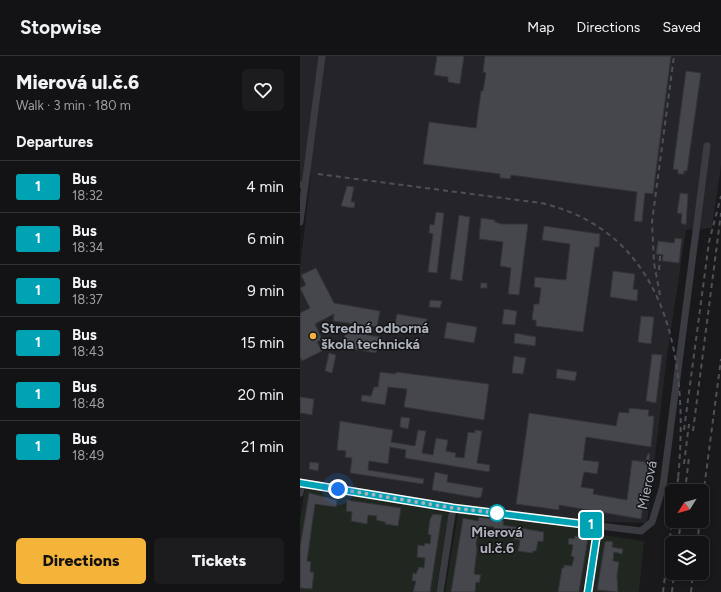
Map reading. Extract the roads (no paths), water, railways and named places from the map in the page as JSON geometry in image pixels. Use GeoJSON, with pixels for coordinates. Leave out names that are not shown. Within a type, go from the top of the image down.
{"type":"FeatureCollection","features":[{"type":"Feature","properties":{"kind":"street"},"geometry":{"type":"LineString","coordinates":[[300,222],[302,185],[322,56]]}},
{"type":"Feature","properties":{"kind":"street","name":"Mierová"},"geometry":{"type":"LineString","coordinates":[[301,483],[453,508],[598,526],[641,530],[652,522],[664,479],[706,146]]}},
{"type":"Feature","properties":{"kind":"street"},"geometry":{"type":"LineString","coordinates":[[300,493],[301,483]]}},
{"type":"Feature","properties":{"kind":"street"},"geometry":{"type":"LineString","coordinates":[[440,592],[453,508]]}},
{"type":"Feature","properties":{"kind":"street"},"geometry":{"type":"LineString","coordinates":[[588,592],[598,526]]}},
{"type":"Feature","properties":{"kind":"railway"},"geometry":{"type":"LineString","coordinates":[[660,295],[654,263],[652,222],[674,56]]}},
{"type":"Feature","properties":{"kind":"railway"},"geometry":{"type":"LineString","coordinates":[[318,174],[541,203],[585,219],[619,243],[644,274],[662,310],[674,350],[680,392],[681,436],[678,479]]}},
{"type":"Feature","properties":{"kind":"railway"},"geometry":{"type":"LineString","coordinates":[[684,430],[709,242],[721,196]]}},
{"type":"Feature","properties":{"kind":"railway"},"geometry":{"type":"LineString","coordinates":[[693,431],[721,213]]}},
{"type":"Feature","properties":{"kind":"railway"},"geometry":{"type":"LineString","coordinates":[[659,270],[661,243]]}},
{"type":"Feature","properties":{"kind":"railway"},"geometry":{"type":"LineString","coordinates":[[705,484],[721,359]]}},
{"type":"Feature","properties":{"kind":"railway"},"geometry":{"type":"LineString","coordinates":[[684,464],[689,424]]}},
{"type":"Feature","properties":{"kind":"railway"},"geometry":{"type":"LineString","coordinates":[[686,484],[689,457]]}},
{"type":"Feature","properties":{"kind":"railway"},"geometry":{"type":"LineString","coordinates":[[677,484],[679,474]]}},
{"type":"Feature","properties":{"kind":"railway"},"geometry":{"type":"LineString","coordinates":[[663,592],[671,528]]}},
{"type":"Feature","properties":{"kind":"railway"},"geometry":{"type":"LineString","coordinates":[[679,536],[680,528]]}},
{"type":"Feature","properties":{"kind":"railway"},"geometry":{"type":"LineString","coordinates":[[698,536],[699,528]]}},
{"type":"Feature","properties":{"kind":"railway"},"geometry":{"type":"LineString","coordinates":[[672,592],[673,580]]}},
{"type":"Feature","properties":{"kind":"railway"},"geometry":{"type":"LineString","coordinates":[[691,592],[692,580]]}},
{"type":"Feature","properties":{"kind":"place","name":"Stredná odborná škola technická"},"geometry":{"type":"Point","coordinates":[313,336]}},
{"type":"Feature","properties":{"kind":"place","name":"Mierová ul.č.6"},"geometry":{"type":"Point","coordinates":[497,513]}}]}
